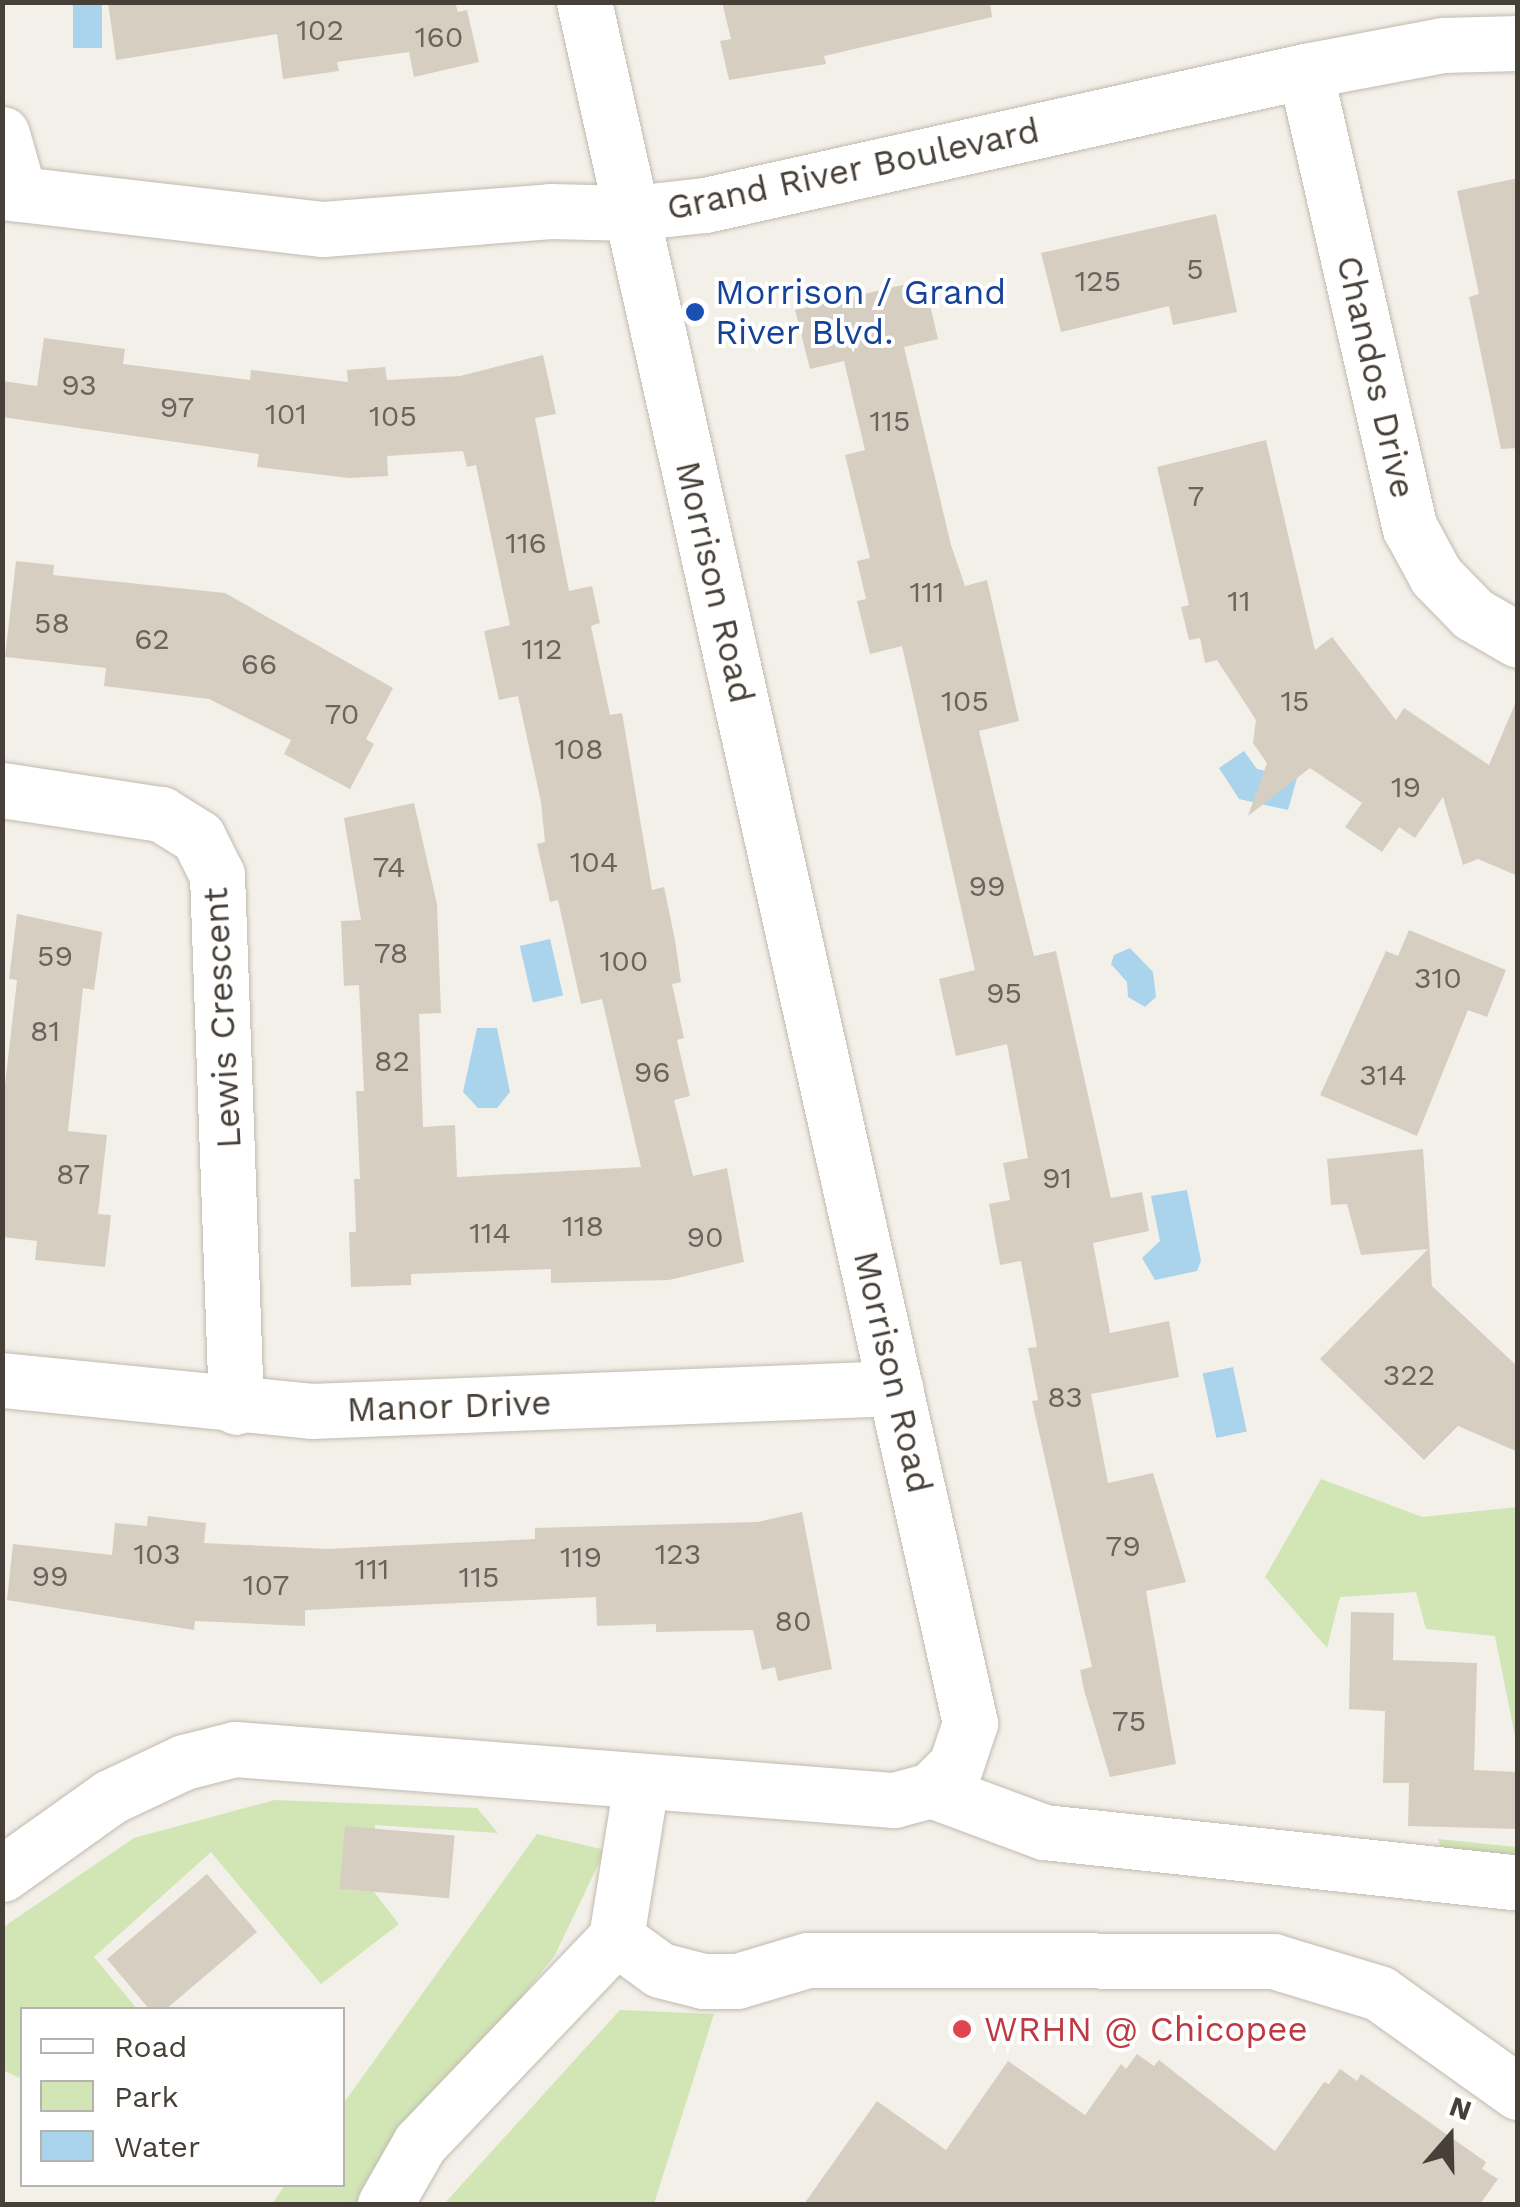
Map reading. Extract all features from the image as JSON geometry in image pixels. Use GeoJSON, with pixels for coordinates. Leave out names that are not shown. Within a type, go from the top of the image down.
{"type":"FeatureCollection","features":[{"type":"Feature","properties":{"kind":"street","name":"Morrison Road"},"geometry":{"type":"LineString","coordinates":[[584,2],[970,1723],[956,1765],[931,1790]]}},
{"type":"Feature","properties":{"kind":"street","name":"Grand River Boulevard"},"geometry":{"type":"LineString","coordinates":[[10,193],[323,229],[550,211],[632,213],[704,205],[1442,44],[1518,43]]}},
{"type":"Feature","properties":{"kind":"street","name":"Chandos Drive"},"geometry":{"type":"LineString","coordinates":[[1305,71],[1410,528],[1436,576],[1473,614],[1518,640]]}},
{"type":"Feature","properties":{"kind":"street"},"geometry":{"type":"LineString","coordinates":[[2,134],[10,193]]}},
{"type":"Feature","properties":{"kind":"street","name":"Lewis Crescent"},"geometry":{"type":"LineString","coordinates":[[2,790],[161,814],[198,837],[217,874],[236,1407]]}},
{"type":"Feature","properties":{"kind":"street","name":"Manor Drive"},"geometry":{"type":"LineString","coordinates":[[2,1380],[312,1412],[896,1388]]}},
{"type":"Feature","properties":{"kind":"street"},"geometry":{"type":"LineString","coordinates":[[2,1874],[110,1797],[184,1762],[236,1749],[846,1800],[894,1800],[931,1790],[1044,1832],[1518,1884]]}},
{"type":"Feature","properties":{"kind":"street"},"geometry":{"type":"LineString","coordinates":[[385,2204],[420,2143],[616,1938],[641,1784]]}},
{"type":"Feature","properties":{"kind":"street"},"geometry":{"type":"LineString","coordinates":[[616,1938],[660,1970],[703,1982],[737,1981],[808,1960],[1273,1961],[1379,1993],[1518,2092]]}},
{"type":"Feature","properties":{"kind":"green space"},"geometry":{"type":"Polygon","coordinates":[[[1321,1479],[1422,1517],[1517,1507],[1517,1746],[1495,1636],[1426,1629],[1416,1592],[1340,1597],[1327,1648],[1265,1577],[1321,1479]]]}},
{"type":"Feature","properties":{"kind":"green space"},"geometry":{"type":"Polygon","coordinates":[[[275,1800],[477,1808],[498,1833],[375,1825],[374,1892],[399,1924],[321,1984],[211,1852],[94,1957],[135,2007],[20,2007],[20,2078],[3,2070],[2,1928],[134,1838],[275,1800]]]}},
{"type":"Feature","properties":{"kind":"green space"},"geometry":{"type":"Polygon","coordinates":[[[537,1834],[605,1850],[555,1955],[358,2204],[272,2204],[284,2187],[345,2187],[345,2101],[537,1834]]]}},
{"type":"Feature","properties":{"kind":"green space"},"geometry":{"type":"Polygon","coordinates":[[[1438,1839],[1517,1847],[1517,1866],[1445,1858],[1438,1839]]]}},
{"type":"Feature","properties":{"kind":"green space"},"geometry":{"type":"Polygon","coordinates":[[[620,2010],[714,2014],[654,2204],[444,2204],[620,2010]]]}},
{"type":"Feature","properties":{"kind":"water"},"geometry":{"type":"Polygon","coordinates":[[[73,3],[102,3],[102,48],[73,48],[73,3]]]}},
{"type":"Feature","properties":{"kind":"water"},"geometry":{"type":"Polygon","coordinates":[[[1244,751],[1257,769],[1297,778],[1288,810],[1239,799],[1219,768],[1244,751]]]}},
{"type":"Feature","properties":{"kind":"water"},"geometry":{"type":"Polygon","coordinates":[[[550,939],[563,996],[533,1002],[520,946],[550,939]]]}},
{"type":"Feature","properties":{"kind":"water"},"geometry":{"type":"Polygon","coordinates":[[[1130,948],[1153,972],[1156,997],[1145,1007],[1128,997],[1127,982],[1111,964],[1114,955],[1130,948]]]}},
{"type":"Feature","properties":{"kind":"water"},"geometry":{"type":"Polygon","coordinates":[[[477,1028],[497,1028],[510,1092],[497,1108],[478,1108],[463,1092],[477,1028]]]}},
{"type":"Feature","properties":{"kind":"water"},"geometry":{"type":"Polygon","coordinates":[[[1187,1190],[1201,1261],[1197,1271],[1155,1280],[1142,1258],[1160,1241],[1151,1196],[1187,1190]]]}},
{"type":"Feature","properties":{"kind":"water"},"geometry":{"type":"Polygon","coordinates":[[[1233,1367],[1247,1432],[1216,1438],[1203,1373],[1233,1367]]]}},
{"type":"Feature","properties":{"kind":"building"},"geometry":{"type":"Polygon","coordinates":[[[108,2],[455,2],[458,12],[467,10],[479,62],[414,77],[409,52],[337,62],[339,71],[283,79],[277,34],[116,60],[108,2]]]}},
{"type":"Feature","properties":{"kind":"building"},"geometry":{"type":"Polygon","coordinates":[[[722,2],[990,2],[992,17],[824,56],[826,64],[729,80],[720,41],[731,39],[722,2]]]}},
{"type":"Feature","properties":{"kind":"building"},"geometry":{"type":"Polygon","coordinates":[[[1518,178],[1518,448],[1501,449],[1469,297],[1479,294],[1457,191],[1518,178]]]}},
{"type":"Feature","properties":{"kind":"building"},"geometry":{"type":"Polygon","coordinates":[[[1216,214],[1237,312],[1173,325],[1169,306],[1061,332],[1041,253],[1216,214]]]}},
{"type":"Feature","properties":{"kind":"building"},"geometry":{"type":"Polygon","coordinates":[[[924,280],[938,339],[904,347],[951,545],[965,586],[987,580],[1019,721],[979,731],[1034,956],[1056,951],[1111,1198],[1142,1192],[1149,1231],[1093,1243],[1110,1333],[1169,1321],[1179,1377],[1091,1394],[1108,1483],[1153,1473],[1186,1582],[1146,1591],[1176,1764],[1110,1777],[1084,1690],[1080,1670],[1092,1667],[1032,1401],[1038,1400],[1028,1348],[1037,1347],[1021,1261],[1000,1265],[989,1204],[1010,1200],[1003,1163],[1028,1158],[1007,1044],[956,1056],[939,979],[975,970],[902,646],[870,654],[857,601],[866,599],[857,561],[870,558],[845,455],[865,450],[844,361],[810,369],[795,310],[924,280]]]}},
{"type":"Feature","properties":{"kind":"building"},"geometry":{"type":"Polygon","coordinates":[[[44,338],[125,349],[123,364],[250,380],[251,370],[348,382],[347,370],[385,367],[387,380],[460,376],[543,355],[556,414],[535,418],[569,591],[592,586],[600,623],[591,626],[610,715],[622,713],[652,890],[664,887],[675,940],[681,982],[672,984],[684,1038],[677,1040],[690,1096],[674,1100],[693,1176],[727,1168],[744,1262],[669,1280],[551,1283],[551,1269],[411,1274],[411,1285],[351,1287],[349,1232],[356,1232],[354,1179],[360,1179],[356,1091],[364,1091],[359,985],[344,986],[341,921],[361,920],[344,818],[414,803],[437,904],[441,1013],[419,1014],[423,1127],[455,1125],[457,1177],[641,1167],[602,999],[581,1004],[558,900],[550,902],[537,844],[545,842],[541,802],[518,696],[499,700],[484,631],[510,625],[476,465],[467,467],[463,451],[387,456],[388,476],[349,478],[257,467],[259,454],[2,417],[2,381],[37,386],[44,338]]]}},
{"type":"Feature","properties":{"kind":"building"},"geometry":{"type":"Polygon","coordinates":[[[1266,440],[1315,650],[1332,637],[1396,720],[1404,708],[1489,765],[1518,697],[1518,876],[1478,859],[1463,865],[1443,797],[1415,838],[1399,827],[1382,852],[1345,827],[1362,803],[1310,768],[1248,816],[1267,763],[1253,743],[1256,720],[1217,660],[1205,663],[1200,638],[1189,640],[1181,607],[1189,605],[1157,467],[1266,440]]]}},
{"type":"Feature","properties":{"kind":"building"},"geometry":{"type":"Polygon","coordinates":[[[16,561],[54,565],[53,575],[225,593],[393,688],[366,739],[374,744],[350,789],[284,754],[291,740],[209,699],[104,686],[106,668],[5,657],[16,561]]]}},
{"type":"Feature","properties":{"kind":"building"},"geometry":{"type":"Polygon","coordinates":[[[17,914],[102,932],[94,990],[83,988],[68,1131],[107,1135],[98,1214],[111,1215],[105,1267],[35,1260],[37,1241],[2,1237],[5,1085],[17,980],[9,979],[17,914]]]}},
{"type":"Feature","properties":{"kind":"building"},"geometry":{"type":"Polygon","coordinates":[[[1409,930],[1506,970],[1487,1017],[1468,1010],[1417,1136],[1320,1095],[1386,951],[1398,956],[1409,930]]]}},
{"type":"Feature","properties":{"kind":"building"},"geometry":{"type":"Polygon","coordinates":[[[1423,1149],[1432,1286],[1518,1367],[1518,1452],[1458,1426],[1424,1460],[1320,1359],[1428,1249],[1361,1255],[1347,1204],[1331,1205],[1327,1159],[1423,1149]]]}},
{"type":"Feature","properties":{"kind":"building"},"geometry":{"type":"Polygon","coordinates":[[[802,1512],[832,1669],[778,1681],[775,1667],[762,1670],[753,1630],[656,1632],[656,1624],[597,1626],[596,1597],[305,1610],[305,1626],[195,1621],[194,1630],[7,1600],[13,1544],[112,1555],[115,1523],[147,1526],[148,1516],[206,1523],[204,1543],[327,1549],[535,1539],[535,1528],[758,1522],[802,1512]]]}},
{"type":"Feature","properties":{"kind":"building"},"geometry":{"type":"Polygon","coordinates":[[[1351,1612],[1394,1613],[1393,1660],[1477,1663],[1474,1770],[1518,1772],[1518,1829],[1408,1826],[1409,1783],[1383,1783],[1385,1711],[1349,1709],[1351,1612]]]}},
{"type":"Feature","properties":{"kind":"building"},"geometry":{"type":"Polygon","coordinates":[[[345,1826],[455,1836],[449,1898],[340,1889],[345,1826]]]}},
{"type":"Feature","properties":{"kind":"building"},"geometry":{"type":"Polygon","coordinates":[[[207,1874],[257,1932],[169,2007],[147,2007],[107,1959],[207,1874]]]}},
{"type":"Feature","properties":{"kind":"building"},"geometry":{"type":"Polygon","coordinates":[[[1137,2054],[1154,2066],[1159,2060],[1275,2151],[1324,2082],[1329,2084],[1340,2069],[1357,2081],[1361,2074],[1486,2162],[1482,2169],[1498,2179],[1480,2204],[804,2204],[877,2101],[946,2150],[1008,2061],[1085,2115],[1121,2064],[1126,2069],[1137,2054]]]}},
{"type":"Feature","properties":{"kind":"place","name":"Morrison / Grand River Blvd."},"geometry":{"type":"Point","coordinates":[695,312]}},
{"type":"Feature","properties":{"kind":"place","name":"WRHN @ Chicopee"},"geometry":{"type":"Point","coordinates":[962,2029]}}]}
